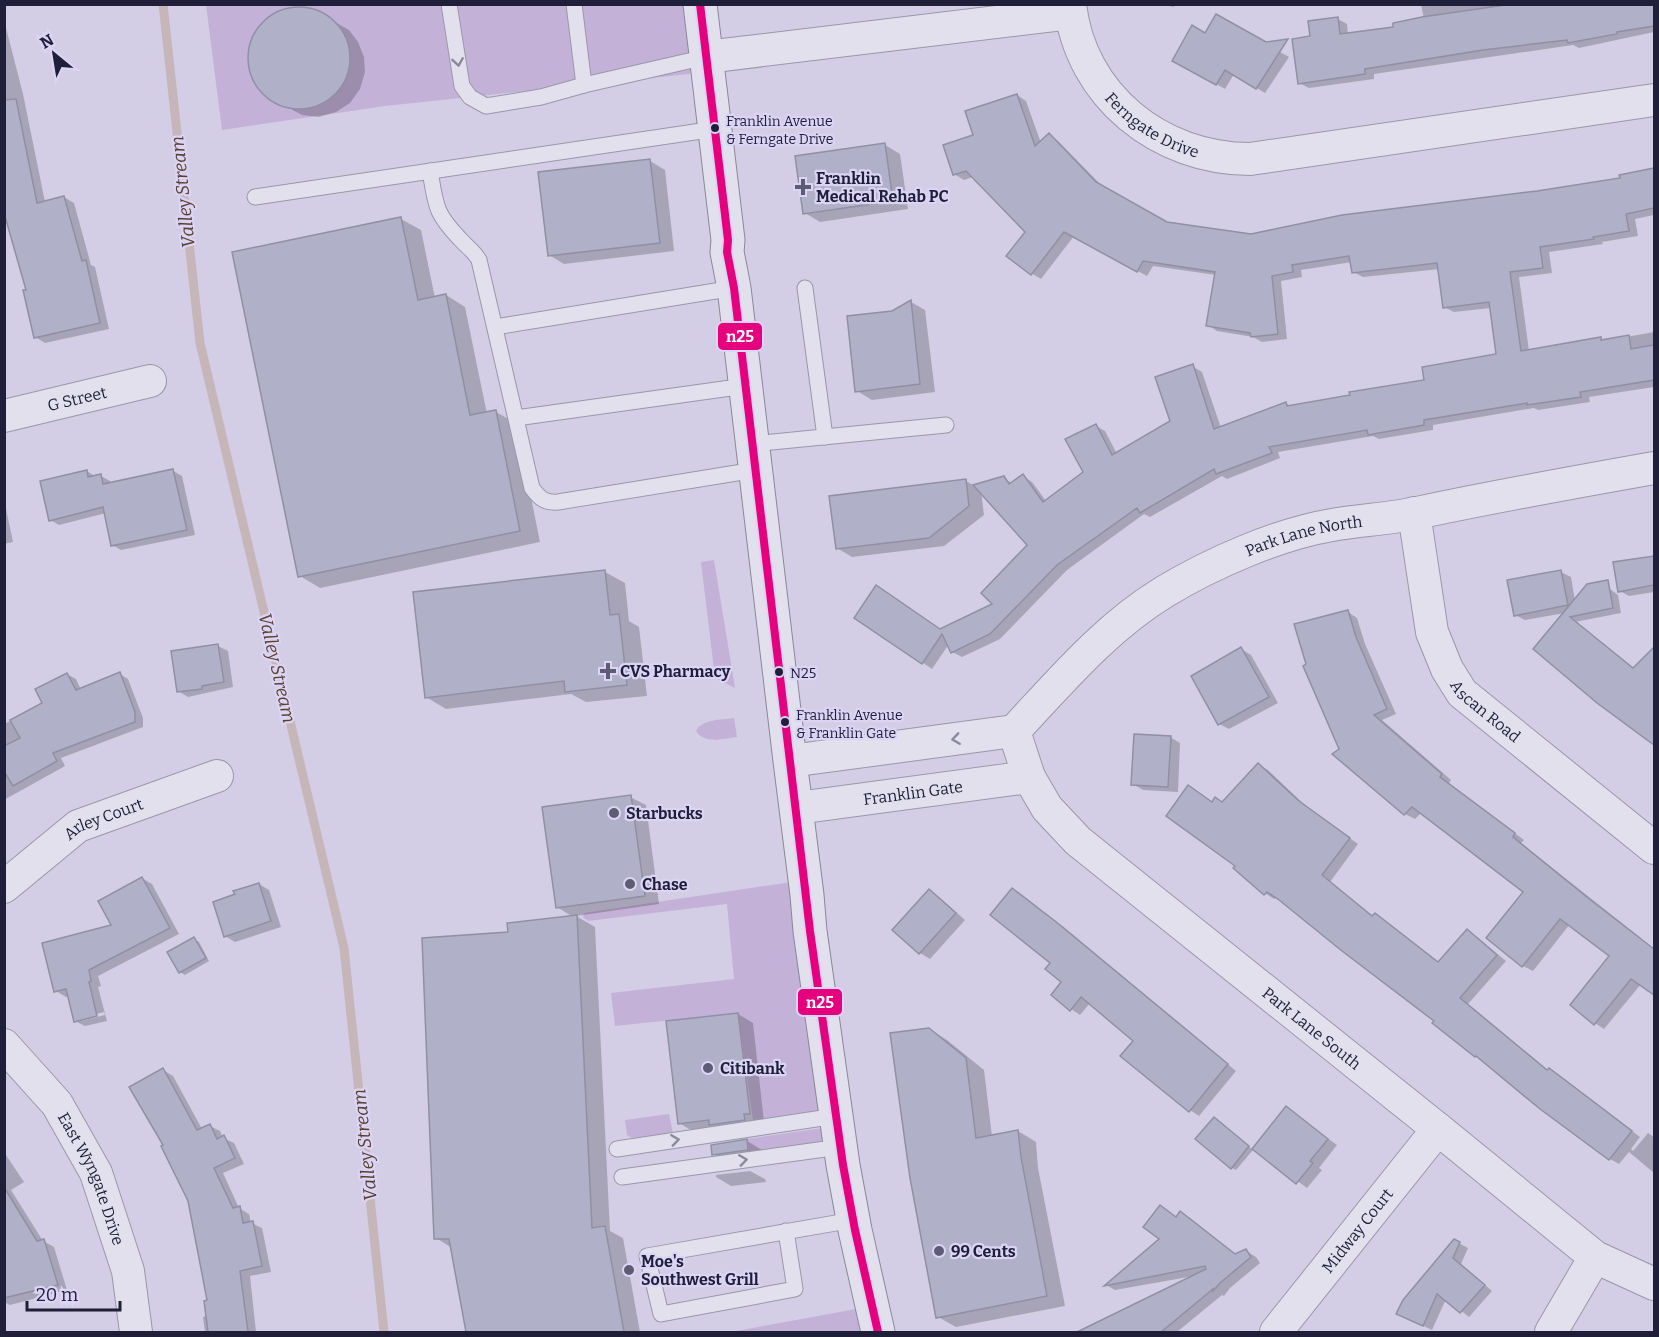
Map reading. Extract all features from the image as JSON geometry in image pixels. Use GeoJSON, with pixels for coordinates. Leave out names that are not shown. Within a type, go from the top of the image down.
{"type":"FeatureCollection","features":[{"type":"Feature","properties":{"kind":"main road"},"geometry":{"type":"LineString","coordinates":[[700,4],[728,240],[727,252],[734,288],[810,931],[853,1220],[878,1332]]}},
{"type":"Feature","properties":{"kind":"street","name":"Ferngate Drive"},"geometry":{"type":"LineString","coordinates":[[706,57],[1070,9],[1082,56],[1105,93],[1125,112],[1143,126],[1186,149],[1231,159],[1250,159],[1654,100]]}},
{"type":"Feature","properties":{"kind":"street","name":"G Street"},"geometry":{"type":"LineString","coordinates":[[4,416],[150,381]]}},
{"type":"Feature","properties":{"kind":"street","name":"Park Lane North"},"geometry":{"type":"LineString","coordinates":[[1014,731],[1107,634],[1161,594],[1205,568],[1290,535],[1330,525],[1414,513],[1489,497],[1654,468]]}},
{"type":"Feature","properties":{"kind":"street","name":"Ascan Road"},"geometry":{"type":"LineString","coordinates":[[1414,513],[1432,632],[1447,669],[1462,693],[1654,848]]}},
{"type":"Feature","properties":{"kind":"street"},"geometry":{"type":"LineString","coordinates":[[790,761],[1014,731]]}},
{"type":"Feature","properties":{"kind":"street","name":"Park Lane South"},"geometry":{"type":"LineString","coordinates":[[1014,731],[1029,777],[1047,808],[1078,841],[1595,1257],[1654,1284]]}},
{"type":"Feature","properties":{"kind":"street","name":"Arley Court"},"geometry":{"type":"LineString","coordinates":[[4,887],[78,826],[217,776]]}},
{"type":"Feature","properties":{"kind":"street","name":"Franklin Gate"},"geometry":{"type":"LineString","coordinates":[[796,808],[1029,777]]}},
{"type":"Feature","properties":{"kind":"street","name":"East Wyngate Drive"},"geometry":{"type":"LineString","coordinates":[[4,1045],[57,1104],[96,1173],[128,1271],[136,1332]]}},
{"type":"Feature","properties":{"kind":"street","name":"Midway Court"},"geometry":{"type":"LineString","coordinates":[[1276,1332],[1438,1129]]}},
{"type":"Feature","properties":{"kind":"street"},"geometry":{"type":"LineString","coordinates":[[1551,1332],[1595,1257]]}},
{"type":"Feature","properties":{"kind":"lane"},"geometry":{"type":"LineString","coordinates":[[449,4],[462,86],[470,97],[486,106],[541,98],[584,85],[706,57]]}},
{"type":"Feature","properties":{"kind":"lane"},"geometry":{"type":"LineString","coordinates":[[574,4],[584,85]]}},
{"type":"Feature","properties":{"kind":"lane"},"geometry":{"type":"LineString","coordinates":[[255,197],[715,129]]}},
{"type":"Feature","properties":{"kind":"lane"},"geometry":{"type":"LineString","coordinates":[[430,171],[437,210],[444,223],[466,246],[474,250],[479,260],[532,488],[547,503],[753,457],[825,437],[946,425]]}},
{"type":"Feature","properties":{"kind":"lane"},"geometry":{"type":"LineString","coordinates":[[495,327],[734,288]]}},
{"type":"Feature","properties":{"kind":"lane"},"geometry":{"type":"LineString","coordinates":[[805,288],[825,437]]}},
{"type":"Feature","properties":{"kind":"lane"},"geometry":{"type":"LineString","coordinates":[[516,418],[745,386]]}},
{"type":"Feature","properties":{"kind":"lane"},"geometry":{"type":"LineString","coordinates":[[617,1149],[838,1131]]}},
{"type":"Feature","properties":{"kind":"lane"},"geometry":{"type":"LineString","coordinates":[[622,1177],[838,1131]]}},
{"type":"Feature","properties":{"kind":"lane"},"geometry":{"type":"LineString","coordinates":[[786,1231],[795,1289],[661,1314],[647,1256],[786,1231],[853,1220]]}},
{"type":"Feature","properties":{"kind":"shaded area"},"geometry":{"type":"Polygon","coordinates":[[[206,5],[699,5],[708,72],[385,106],[222,130],[206,5]]]}},
{"type":"Feature","properties":{"kind":"shaded area"},"geometry":{"type":"Polygon","coordinates":[[[714,560],[735,688],[715,678],[701,562],[714,560]]]}},
{"type":"Feature","properties":{"kind":"shaded area"},"geometry":{"type":"Polygon","coordinates":[[[734,718],[737,737],[709,739],[699,735],[696,731],[707,722],[734,718]]]}},
{"type":"Feature","properties":{"kind":"shaded area"},"geometry":{"type":"Polygon","coordinates":[[[805,880],[836,1116],[754,1128],[738,1013],[615,1026],[611,993],[734,979],[727,904],[588,921],[583,917],[584,913],[805,880]]]}},
{"type":"Feature","properties":{"kind":"shaded area"},"geometry":{"type":"Polygon","coordinates":[[[669,1114],[673,1133],[632,1138],[627,1135],[625,1120],[669,1114]]]}},
{"type":"Feature","properties":{"kind":"shaded area"},"geometry":{"type":"Polygon","coordinates":[[[837,1126],[840,1147],[750,1159],[747,1139],[837,1126]]]}},
{"type":"Feature","properties":{"kind":"shaded area"},"geometry":{"type":"Polygon","coordinates":[[[872,1306],[878,1332],[731,1332],[872,1306]]]}},
{"type":"Feature","properties":{"kind":"building"},"geometry":{"type":"Polygon","coordinates":[[[1512,4],[1654,4],[1654,26],[1568,43],[1567,40],[1483,50],[1365,69],[1365,74],[1298,84],[1292,39],[1310,36],[1308,21],[1338,17],[1340,34],[1393,27],[1393,23],[1422,17],[1512,4]]]}},
{"type":"Feature","properties":{"kind":"building"},"geometry":{"type":"Polygon","coordinates":[[[299,7],[318,11],[335,22],[346,39],[350,58],[346,77],[335,94],[318,105],[299,109],[280,105],[263,94],[252,77],[248,58],[252,39],[263,22],[280,11],[299,7]]]}},
{"type":"Feature","properties":{"kind":"building"},"geometry":{"type":"Polygon","coordinates":[[[1216,14],[1266,42],[1288,39],[1256,89],[1225,70],[1216,85],[1172,61],[1192,25],[1205,33],[1216,14]]]}},
{"type":"Feature","properties":{"kind":"building"},"geometry":{"type":"Polygon","coordinates":[[[1017,94],[1035,146],[1049,133],[1096,182],[1167,222],[1251,234],[1342,215],[1537,191],[1620,178],[1619,175],[1654,168],[1654,208],[1626,214],[1629,231],[1540,247],[1543,268],[1510,272],[1521,351],[1601,337],[1601,340],[1629,335],[1631,349],[1654,345],[1654,380],[1580,392],[1581,397],[1527,405],[1527,403],[1424,420],[1424,425],[1368,435],[1367,430],[1269,447],[1272,453],[1216,474],[1214,469],[1140,513],[1137,508],[1057,565],[990,634],[951,653],[942,634],[922,664],[854,618],[876,585],[940,629],[992,604],[981,593],[1027,545],[973,485],[1004,476],[1009,484],[1023,474],[1043,502],[1083,472],[1065,439],[1096,424],[1112,455],[1170,421],[1155,377],[1193,364],[1214,429],[1286,402],[1287,406],[1350,395],[1349,392],[1424,380],[1422,367],[1496,354],[1489,302],[1443,308],[1437,263],[1352,273],[1349,256],[1292,265],[1293,272],[1272,276],[1278,334],[1251,337],[1250,333],[1206,326],[1215,272],[1143,261],[1137,272],[1064,232],[1031,275],[1006,256],[1025,232],[966,171],[953,175],[943,145],[973,135],[965,111],[1017,94]]]}},
{"type":"Feature","properties":{"kind":"building"},"geometry":{"type":"Polygon","coordinates":[[[16,99],[37,203],[64,196],[82,261],[86,260],[100,323],[34,338],[23,290],[26,290],[4,213],[4,100],[16,99]]]}},
{"type":"Feature","properties":{"kind":"building"},"geometry":{"type":"Polygon","coordinates":[[[885,143],[893,201],[803,214],[795,156],[885,143]]]}},
{"type":"Feature","properties":{"kind":"building"},"geometry":{"type":"Polygon","coordinates":[[[650,159],[660,243],[548,256],[538,172],[650,159]]]}},
{"type":"Feature","properties":{"kind":"building"},"geometry":{"type":"Polygon","coordinates":[[[401,217],[418,300],[446,294],[470,415],[496,410],[520,531],[298,577],[232,252],[401,217]]]}},
{"type":"Feature","properties":{"kind":"building"},"geometry":{"type":"Polygon","coordinates":[[[911,300],[920,384],[855,392],[847,316],[892,311],[911,300]]]}},
{"type":"Feature","properties":{"kind":"building"},"geometry":{"type":"Polygon","coordinates":[[[173,469],[187,530],[111,546],[103,507],[49,521],[40,481],[87,470],[88,477],[101,474],[103,484],[173,469]]]}},
{"type":"Feature","properties":{"kind":"building"},"geometry":{"type":"Polygon","coordinates":[[[966,479],[969,506],[929,538],[836,549],[829,496],[966,479]]]}},
{"type":"Feature","properties":{"kind":"building"},"geometry":{"type":"Polygon","coordinates":[[[1654,556],[1654,585],[1618,592],[1613,562],[1654,556]]]}},
{"type":"Feature","properties":{"kind":"building"},"geometry":{"type":"Polygon","coordinates":[[[605,570],[610,615],[619,614],[627,685],[565,692],[564,681],[425,698],[413,592],[605,570]]]}},
{"type":"Feature","properties":{"kind":"building"},"geometry":{"type":"Polygon","coordinates":[[[1561,570],[1568,605],[1514,616],[1507,580],[1561,570]]]}},
{"type":"Feature","properties":{"kind":"building"},"geometry":{"type":"Polygon","coordinates":[[[1608,580],[1613,608],[1570,617],[1633,668],[1654,647],[1654,745],[1597,703],[1533,649],[1587,584],[1608,580]]]}},
{"type":"Feature","properties":{"kind":"building"},"geometry":{"type":"Polygon","coordinates":[[[1348,610],[1356,637],[1387,709],[1374,715],[1442,774],[1440,777],[1515,833],[1513,837],[1654,949],[1654,995],[1631,979],[1594,1025],[1570,1005],[1609,956],[1560,919],[1522,967],[1486,938],[1523,892],[1412,807],[1404,815],[1332,754],[1339,749],[1303,666],[1306,664],[1294,624],[1348,610]]]}},
{"type":"Feature","properties":{"kind":"building"},"geometry":{"type":"Polygon","coordinates":[[[218,644],[224,682],[202,686],[202,689],[177,692],[171,651],[218,644]]]}},
{"type":"Feature","properties":{"kind":"building"},"geometry":{"type":"Polygon","coordinates":[[[1241,647],[1269,697],[1218,725],[1191,676],[1241,647]]]}},
{"type":"Feature","properties":{"kind":"building"},"geometry":{"type":"Polygon","coordinates":[[[120,672],[135,712],[135,722],[53,753],[57,761],[13,786],[4,771],[4,746],[20,738],[10,720],[42,703],[35,689],[67,673],[76,690],[120,672]]]}},
{"type":"Feature","properties":{"kind":"building"},"geometry":{"type":"Polygon","coordinates":[[[1134,734],[1171,736],[1168,787],[1131,785],[1134,734]]]}},
{"type":"Feature","properties":{"kind":"building"},"geometry":{"type":"Polygon","coordinates":[[[1258,763],[1299,801],[1350,838],[1322,875],[1372,916],[1375,913],[1438,962],[1467,929],[1497,955],[1460,998],[1547,1070],[1549,1068],[1632,1131],[1609,1160],[1540,1109],[1432,1023],[1434,1021],[1279,900],[1267,892],[1264,895],[1233,868],[1235,866],[1166,816],[1188,785],[1212,802],[1215,797],[1222,802],[1258,763]]]}},
{"type":"Feature","properties":{"kind":"building"},"geometry":{"type":"Polygon","coordinates":[[[631,795],[645,896],[556,908],[542,807],[631,795]]]}},
{"type":"Feature","properties":{"kind":"building"},"geometry":{"type":"Polygon","coordinates":[[[142,877],[170,928],[89,970],[91,981],[89,982],[97,1016],[74,1022],[66,989],[54,992],[42,943],[111,925],[98,901],[142,877]]]}},
{"type":"Feature","properties":{"kind":"building"},"geometry":{"type":"Polygon","coordinates":[[[259,883],[271,921],[224,937],[213,902],[235,894],[233,891],[259,883]]]}},
{"type":"Feature","properties":{"kind":"building"},"geometry":{"type":"Polygon","coordinates":[[[1012,888],[1228,1064],[1189,1112],[1120,1056],[1133,1041],[1081,997],[1070,1011],[1051,995],[1061,982],[1045,969],[1050,963],[990,915],[1012,888]]]}},
{"type":"Feature","properties":{"kind":"building"},"geometry":{"type":"Polygon","coordinates":[[[929,889],[956,913],[919,954],[892,930],[929,889]]]}},
{"type":"Feature","properties":{"kind":"building"},"geometry":{"type":"Polygon","coordinates":[[[577,915],[592,1228],[605,1226],[624,1332],[466,1332],[449,1239],[434,1239],[422,938],[508,932],[507,923],[577,915]]]}},
{"type":"Feature","properties":{"kind":"building"},"geometry":{"type":"Polygon","coordinates":[[[194,937],[206,958],[179,973],[167,952],[194,937]]]}},
{"type":"Feature","properties":{"kind":"building","name":"Citibank"},"geometry":{"type":"Polygon","coordinates":[[[738,1013],[750,1114],[744,1114],[745,1120],[709,1125],[709,1120],[678,1124],[666,1021],[738,1013]]]}},
{"type":"Feature","properties":{"kind":"building"},"geometry":{"type":"Polygon","coordinates":[[[929,1028],[966,1058],[976,1138],[1018,1130],[1047,1296],[936,1318],[910,1178],[890,1033],[929,1028]]]}},
{"type":"Feature","properties":{"kind":"building"},"geometry":{"type":"Polygon","coordinates":[[[163,1068],[197,1130],[210,1124],[217,1139],[224,1135],[235,1158],[214,1168],[233,1208],[240,1206],[243,1223],[253,1221],[262,1266],[240,1271],[248,1332],[208,1332],[204,1301],[207,1300],[188,1201],[161,1146],[163,1145],[129,1087],[163,1068]]]}},
{"type":"Feature","properties":{"kind":"building"},"geometry":{"type":"Polygon","coordinates":[[[1286,1106],[1328,1139],[1310,1161],[1313,1163],[1296,1184],[1252,1149],[1286,1106]]]}},
{"type":"Feature","properties":{"kind":"building"},"geometry":{"type":"Polygon","coordinates":[[[1214,1117],[1249,1146],[1231,1169],[1195,1139],[1214,1117]]]}},
{"type":"Feature","properties":{"kind":"building"},"geometry":{"type":"Polygon","coordinates":[[[747,1139],[748,1150],[712,1155],[711,1145],[747,1139]]]}},
{"type":"Feature","properties":{"kind":"building"},"geometry":{"type":"Polygon","coordinates":[[[4,1187],[37,1241],[44,1239],[58,1285],[4,1298],[4,1187]]]}},
{"type":"Feature","properties":{"kind":"building"},"geometry":{"type":"Polygon","coordinates":[[[1160,1205],[1176,1217],[1180,1211],[1235,1254],[1246,1249],[1251,1257],[1161,1332],[1077,1332],[1206,1269],[1205,1266],[1104,1286],[1159,1239],[1143,1227],[1160,1205]]]}},
{"type":"Feature","properties":{"kind":"building"},"geometry":{"type":"Polygon","coordinates":[[[1454,1239],[1460,1242],[1453,1258],[1485,1285],[1460,1313],[1437,1294],[1423,1326],[1396,1314],[1403,1300],[1454,1239]]]}},
{"type":"Feature","properties":{"kind":"waterway","name":"Valley Stream"},"geometry":{"type":"LineString","coordinates":[[163,4],[200,343],[344,948],[384,1332]]}},
{"type":"Feature","properties":{"kind":"transit line","name":"n25"},"geometry":{"type":"LineString","coordinates":[[700,4],[728,240],[727,252],[734,288],[810,931],[843,1165],[878,1332]]}},
{"type":"Feature","properties":{"kind":"place","name":"Franklin Avenue & Ferngate Drive"},"geometry":{"type":"Point","coordinates":[715,128]}},
{"type":"Feature","properties":{"kind":"place","name":"Franklin Medical Rehab PC"},"geometry":{"type":"Point","coordinates":[803,187]}},
{"type":"Feature","properties":{"kind":"place","name":"CVS Pharmacy"},"geometry":{"type":"Point","coordinates":[608,671]}},
{"type":"Feature","properties":{"kind":"place","name":"N25"},"geometry":{"type":"Point","coordinates":[779,672]}},
{"type":"Feature","properties":{"kind":"place","name":"Franklin Avenue & Franklin Gate"},"geometry":{"type":"Point","coordinates":[785,722]}},
{"type":"Feature","properties":{"kind":"place","name":"Starbucks"},"geometry":{"type":"Point","coordinates":[614,813]}},
{"type":"Feature","properties":{"kind":"place","name":"Chase"},"geometry":{"type":"Point","coordinates":[630,884]}},
{"type":"Feature","properties":{"kind":"place","name":"Citibank"},"geometry":{"type":"Point","coordinates":[708,1068]}},
{"type":"Feature","properties":{"kind":"place","name":"99 Cents"},"geometry":{"type":"Point","coordinates":[939,1251]}},
{"type":"Feature","properties":{"kind":"place","name":"Moe's Southwest Grill"},"geometry":{"type":"Point","coordinates":[629,1270]}}]}
